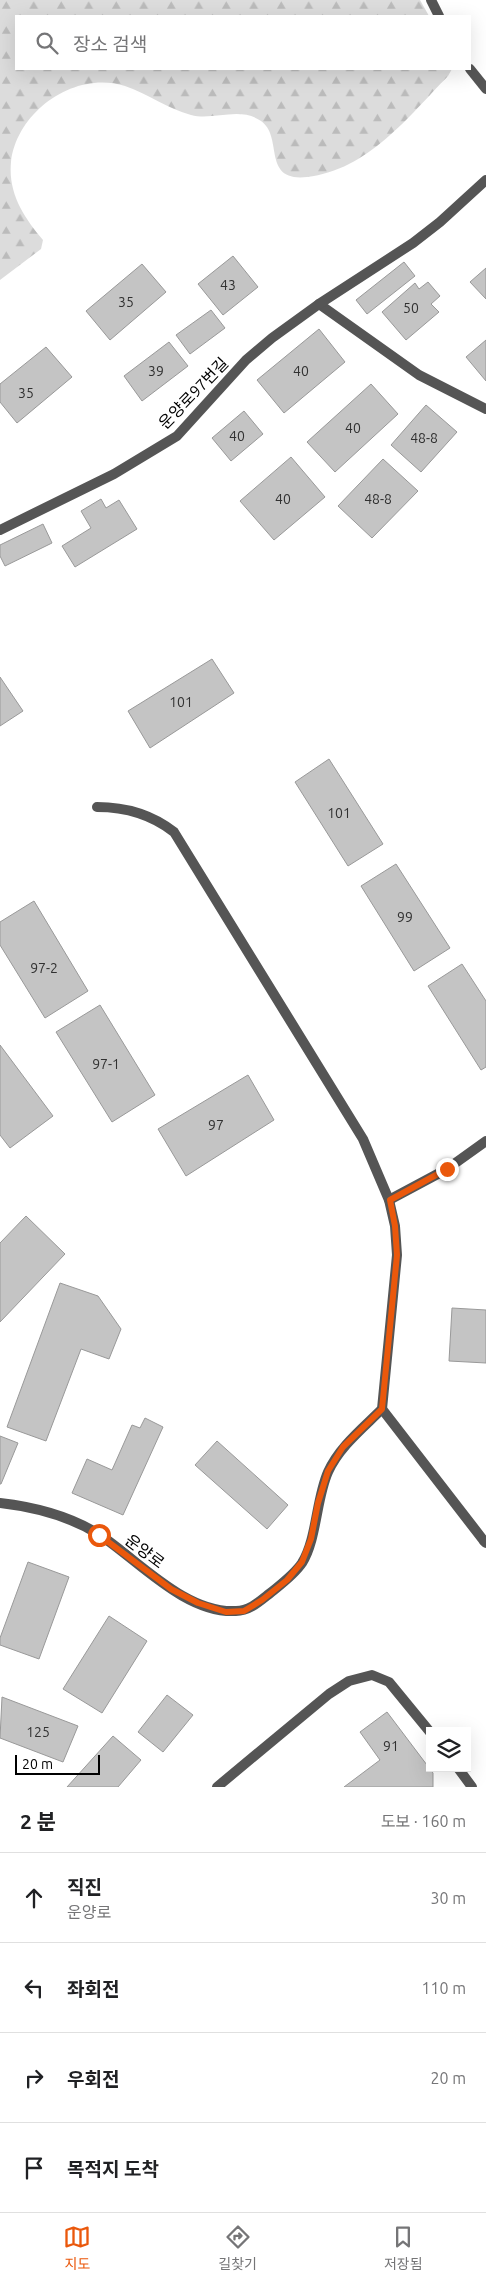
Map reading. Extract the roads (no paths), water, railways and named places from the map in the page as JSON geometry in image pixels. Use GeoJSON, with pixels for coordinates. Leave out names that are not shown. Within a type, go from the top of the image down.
{"type":"FeatureCollection","features":[{"type":"Feature","properties":{"kind":"lane"},"geometry":{"type":"LineString","coordinates":[[431,0],[438,15]]}},
{"type":"Feature","properties":{"kind":"lane"},"geometry":{"type":"LineString","coordinates":[[471,70],[485,87]]}},
{"type":"Feature","properties":{"kind":"lane"},"geometry":{"type":"LineString","coordinates":[[485,87],[486,74]]}},
{"type":"Feature","properties":{"kind":"lane","name":"운양로97번길"},"geometry":{"type":"LineString","coordinates":[[0,530],[114,474],[176,436],[246,360],[319,304],[412,243],[440,222],[486,180]]}},
{"type":"Feature","properties":{"kind":"lane"},"geometry":{"type":"LineString","coordinates":[[319,304],[418,375],[486,409]]}},
{"type":"Feature","properties":{"kind":"lane"},"geometry":{"type":"LineString","coordinates":[[97,807],[118,807],[144,814],[160,820],[174,832],[363,1139],[390,1200],[395,1226],[397,1255],[382,1409],[485,1542]]}},
{"type":"Feature","properties":{"kind":"lane"},"geometry":{"type":"LineString","coordinates":[[390,1200],[447,1169],[486,1141]]}},
{"type":"Feature","properties":{"kind":"lane","name":"운양로"},"geometry":{"type":"LineString","coordinates":[[0,1503],[32,1507],[68,1519],[99,1535],[171,1589],[198,1603],[226,1612],[244,1611],[287,1580],[302,1562],[311,1539],[318,1503],[328,1471],[343,1447],[382,1409]]}},
{"type":"Feature","properties":{"kind":"lane"},"geometry":{"type":"LineString","coordinates":[[217,1787],[329,1694],[349,1681],[372,1675],[390,1682],[426,1727]]}},
{"type":"Feature","properties":{"kind":"lane"},"geometry":{"type":"LineString","coordinates":[[461,1772],[472,1787]]}}]}
